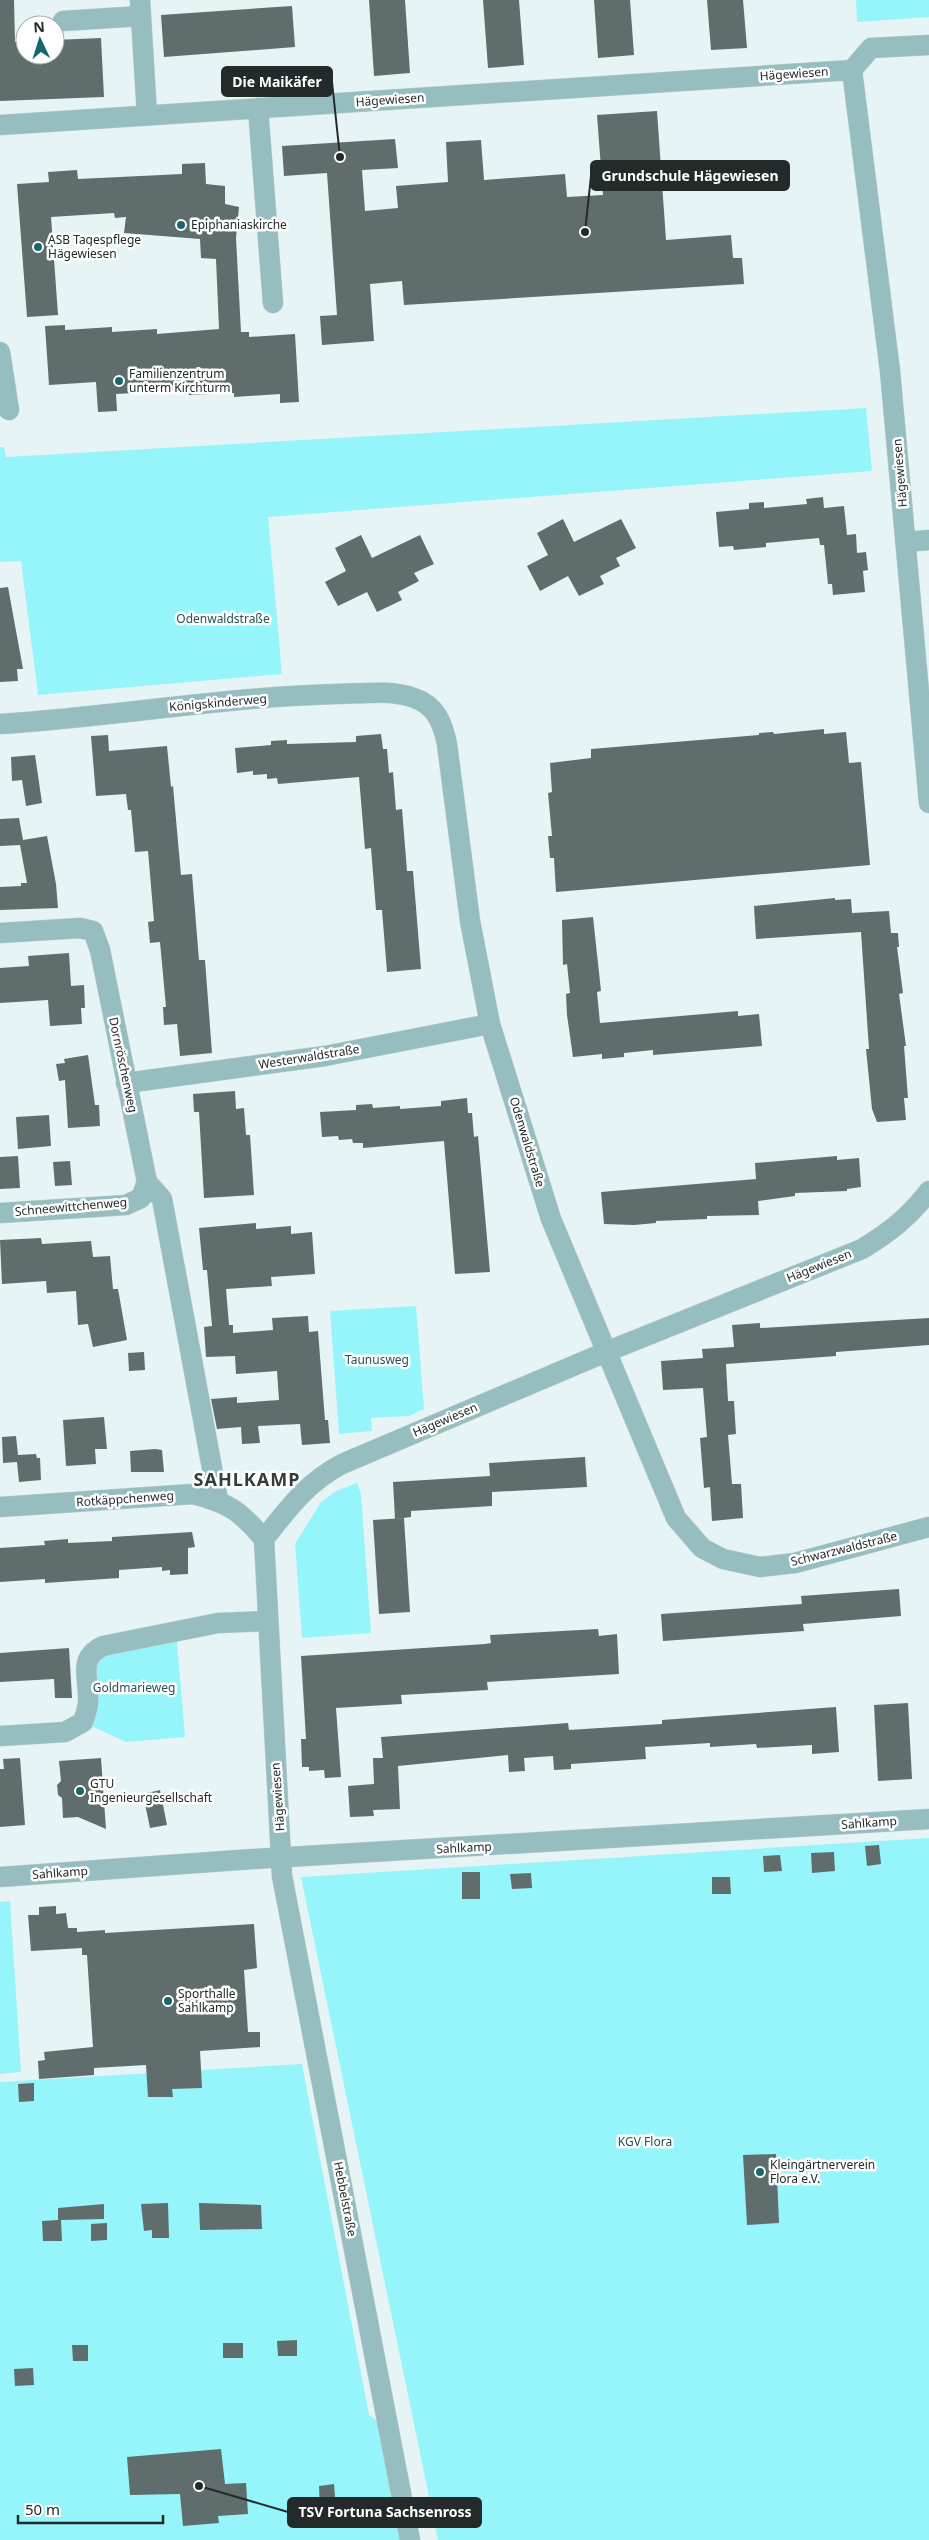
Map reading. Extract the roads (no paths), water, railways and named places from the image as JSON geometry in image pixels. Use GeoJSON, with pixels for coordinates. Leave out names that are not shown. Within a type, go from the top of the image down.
{"type":"FeatureCollection","features":[{"type":"Feature","properties":{"kind":"street"},"geometry":{"type":"LineString","coordinates":[[65,21],[141,8],[147,115]]}},
{"type":"Feature","properties":{"kind":"street"},"geometry":{"type":"LineString","coordinates":[[852,70],[871,48],[929,44]]}},
{"type":"Feature","properties":{"kind":"street","name":"Hägewiesen"},"geometry":{"type":"LineString","coordinates":[[0,125],[852,70],[890,371],[929,800]]}},
{"type":"Feature","properties":{"kind":"street"},"geometry":{"type":"LineString","coordinates":[[258,108],[273,303]]}},
{"type":"Feature","properties":{"kind":"street"},"geometry":{"type":"LineString","coordinates":[[0,352],[9,410]]}},
{"type":"Feature","properties":{"kind":"street"},"geometry":{"type":"LineString","coordinates":[[906,542],[929,540]]}},
{"type":"Feature","properties":{"kind":"street","name":"Königskinderweg"},"geometry":{"type":"LineString","coordinates":[[0,724],[62,720],[175,706],[301,695],[394,693],[415,698],[433,710]]}},
{"type":"Feature","properties":{"kind":"street","name":"Odenwaldstraße"},"geometry":{"type":"LineString","coordinates":[[433,710],[444,726],[470,921],[490,1024],[551,1219],[676,1518],[702,1548]]}},
{"type":"Feature","properties":{"kind":"street","name":"Dornröschenweg"},"geometry":{"type":"LineString","coordinates":[[0,933],[80,928],[94,931],[100,950],[126,1082],[144,1190]]}},
{"type":"Feature","properties":{"kind":"street","name":"Westerwaldstraße"},"geometry":{"type":"LineString","coordinates":[[126,1082],[325,1056],[490,1024]]}},
{"type":"Feature","properties":{"kind":"street"},"geometry":{"type":"LineString","coordinates":[[144,1190],[162,1199],[218,1500]]}},
{"type":"Feature","properties":{"kind":"street","name":"Schneewittchenweg"},"geometry":{"type":"LineString","coordinates":[[0,1213],[126,1205],[144,1190]]}},
{"type":"Feature","properties":{"kind":"street","name":"Hägewiesen"},"geometry":{"type":"LineString","coordinates":[[281,1858],[266,1621],[264,1539],[303,1491],[321,1475],[342,1464],[606,1352],[862,1249],[892,1230],[915,1209],[929,1191]]}},
{"type":"Feature","properties":{"kind":"street","name":"Rotkäppchenweg"},"geometry":{"type":"LineString","coordinates":[[0,1507],[193,1494],[218,1500],[244,1516],[264,1539]]}},
{"type":"Feature","properties":{"kind":"street","name":"Schwarzwaldstraße"},"geometry":{"type":"LineString","coordinates":[[702,1548],[723,1559],[760,1567],[795,1562],[929,1527]]}},
{"type":"Feature","properties":{"kind":"street"},"geometry":{"type":"LineString","coordinates":[[0,1736],[66,1732],[84,1722],[88,1703],[86,1662],[94,1650],[103,1646],[218,1623],[266,1621]]}},
{"type":"Feature","properties":{"kind":"street","name":"Sahlkamp"},"geometry":{"type":"LineString","coordinates":[[0,1877],[929,1819]]}},
{"type":"Feature","properties":{"kind":"street","name":"Hebbelstraße"},"geometry":{"type":"LineString","coordinates":[[281,1858],[282,1876],[410,2540]]}},
{"type":"Feature","properties":{"kind":"place","name":"Die Maikäfer"},"geometry":{"type":"Point","coordinates":[340,157]}},
{"type":"Feature","properties":{"kind":"place","name":"Epiphaniaskirche"},"geometry":{"type":"Point","coordinates":[181,225]}},
{"type":"Feature","properties":{"kind":"place","name":"Grundschule Hägewiesen"},"geometry":{"type":"Point","coordinates":[585,232]}},
{"type":"Feature","properties":{"kind":"place","name":"ASB Tagespflege Hägewiesen"},"geometry":{"type":"Point","coordinates":[38,247]}},
{"type":"Feature","properties":{"kind":"place","name":"Familienzentrum unterm Kirchturm"},"geometry":{"type":"Point","coordinates":[119,381]}},
{"type":"Feature","properties":{"kind":"place","name":"GTU Ingenieurgesellschaft"},"geometry":{"type":"Point","coordinates":[80,1791]}},
{"type":"Feature","properties":{"kind":"place","name":"Sporthalle Sahlkamp"},"geometry":{"type":"Point","coordinates":[168,2001]}},
{"type":"Feature","properties":{"kind":"place","name":"Kleingärtnerverein Flora e.V."},"geometry":{"type":"Point","coordinates":[760,2172]}},
{"type":"Feature","properties":{"kind":"place","name":"TSV Fortuna Sachsenross"},"geometry":{"type":"Point","coordinates":[199,2486]}},
{"type":"Feature","properties":{"kind":"district","name":"SAHLKAMP"},"geometry":{"type":"Point","coordinates":[247,1480]}},
{"type":"Feature","properties":{"kind":"park label","name":"Taunusweg"},"geometry":{"type":"Point","coordinates":[377,1360]}},
{"type":"Feature","properties":{"kind":"park label","name":"Goldmarieweg"},"geometry":{"type":"Point","coordinates":[134,1688]}},
{"type":"Feature","properties":{"kind":"park label","name":"KGV Flora"},"geometry":{"type":"Point","coordinates":[645,2142]}}]}
